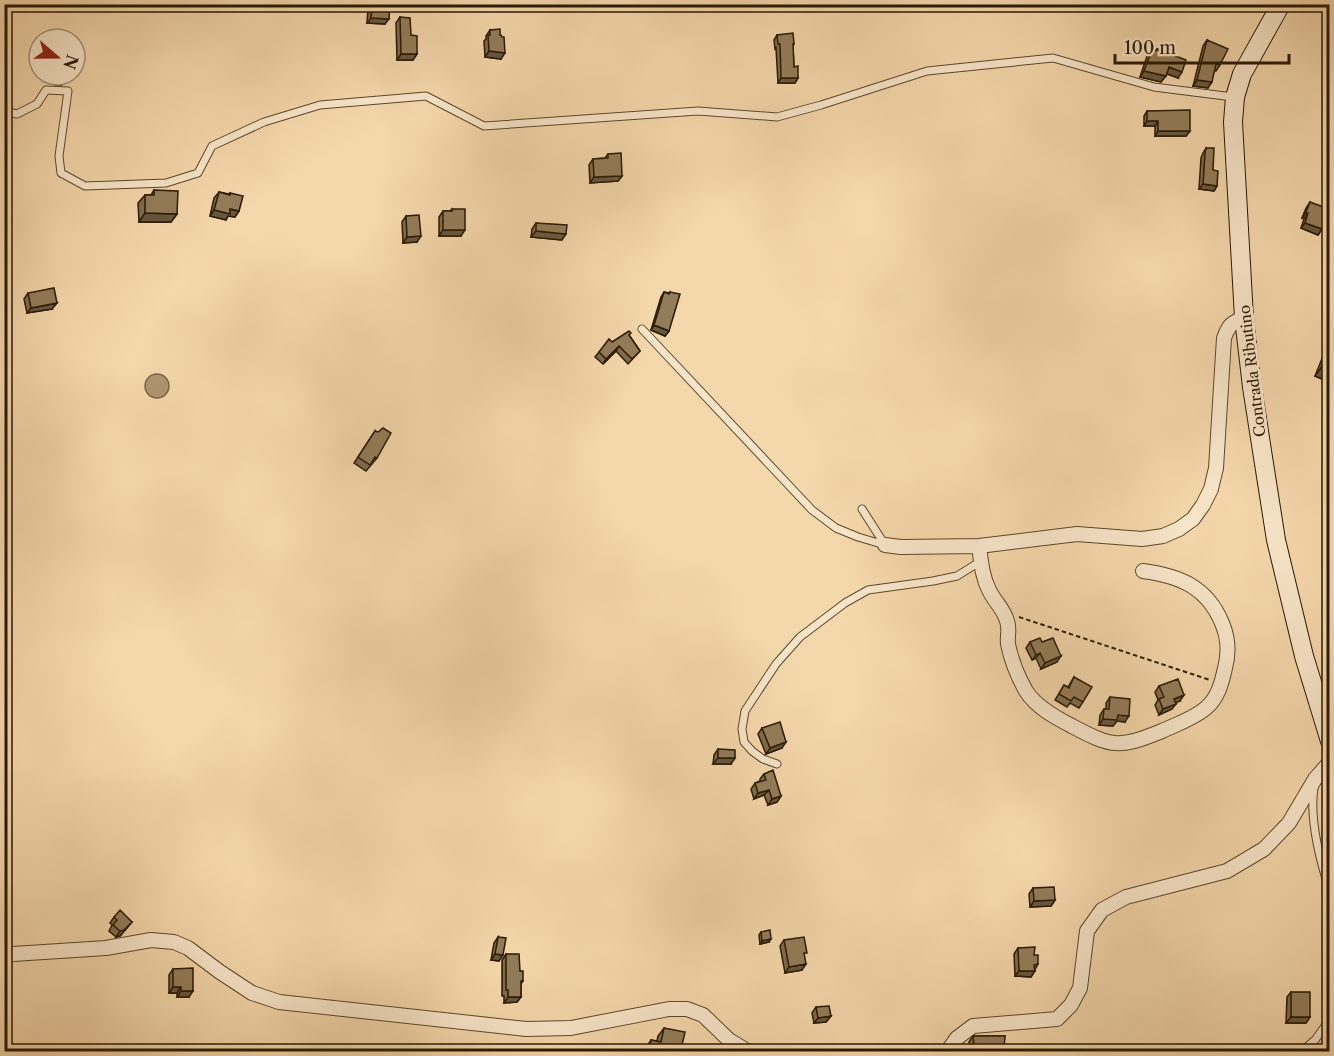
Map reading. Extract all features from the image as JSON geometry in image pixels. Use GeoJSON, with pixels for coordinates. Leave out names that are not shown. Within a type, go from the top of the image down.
{"type":"FeatureCollection","features":[{"type":"Feature","properties":{"kind":"street","name":"Contrada Ributino"},"geometry":{"type":"LineString","coordinates":[[1281,4],[1242,74],[1235,98],[1233,122],[1244,318],[1275,540],[1304,656],[1329,741]]}},
{"type":"Feature","properties":{"kind":"street"},"geometry":{"type":"LineString","coordinates":[[885,545],[901,547],[980,546],[1077,534],[1142,539],[1163,536],[1179,529],[1193,519],[1203,506],[1211,489],[1216,468],[1224,338],[1233,322],[1244,318]]}},
{"type":"Feature","properties":{"kind":"street"},"geometry":{"type":"LineString","coordinates":[[980,546],[983,576],[990,592],[1004,613],[1008,624],[1008,644],[1014,665],[1027,692],[1043,709],[1063,722],[1108,743],[1123,744],[1139,740],[1193,717],[1207,707],[1215,697],[1226,662],[1227,644],[1224,628],[1217,610],[1209,599],[1181,580],[1164,574],[1143,571]]}},
{"type":"Feature","properties":{"kind":"street"},"geometry":{"type":"LineString","coordinates":[[946,1052],[957,1038],[973,1026],[1057,1019],[1071,1005],[1080,988],[1087,931],[1102,910],[1126,897],[1227,871],[1264,849],[1289,823],[1315,779],[1329,762]]}},
{"type":"Feature","properties":{"kind":"street"},"geometry":{"type":"LineString","coordinates":[[4,957],[13,954],[106,948],[151,940],[174,942],[188,948],[252,993],[279,1002],[526,1029],[571,1028],[669,1009],[687,1009],[703,1016],[729,1040],[749,1052]]}},
{"type":"Feature","properties":{"kind":"lane"},"geometry":{"type":"LineString","coordinates":[[4,111],[17,114],[37,104],[46,90],[68,91],[59,156],[61,173],[85,186],[166,183],[198,173],[212,146],[264,122],[321,105],[426,96],[484,126],[698,111],[777,117],[927,71],[1053,58],[1154,87],[1235,98]]}},
{"type":"Feature","properties":{"kind":"lane"},"geometry":{"type":"LineString","coordinates":[[642,329],[812,510],[836,528],[885,545]]}},
{"type":"Feature","properties":{"kind":"lane"},"geometry":{"type":"LineString","coordinates":[[861,509],[885,545]]}},
{"type":"Feature","properties":{"kind":"lane"},"geometry":{"type":"LineString","coordinates":[[777,764],[762,759],[744,742],[742,729],[745,711],[776,664],[800,637],[845,603],[867,590],[957,576],[981,561]]}},
{"type":"Feature","properties":{"kind":"lane"},"geometry":{"type":"LineString","coordinates":[[1315,779],[1312,799],[1319,855],[1329,891]]}},
{"type":"Feature","properties":{"kind":"lane"},"geometry":{"type":"LineString","coordinates":[[1301,1052],[1314,1040],[1329,1019]]}},
{"type":"Feature","properties":{"kind":"path"},"geometry":{"type":"LineString","coordinates":[[1004,613],[1221,683]]}},
{"type":"Feature","properties":{"kind":"shaded area"},"geometry":{"type":"Polygon","coordinates":[[[157,374],[166,377],[169,386],[166,395],[157,398],[148,395],[145,386],[148,377],[157,374]]]}},
{"type":"Feature","properties":{"kind":"building"},"geometry":{"type":"Polygon","coordinates":[[[372,4],[390,4],[389,19],[371,18],[372,4]]]}},
{"type":"Feature","properties":{"kind":"building"},"geometry":{"type":"Polygon","coordinates":[[[400,17],[410,18],[411,35],[417,36],[417,54],[401,54],[400,17]]]}},
{"type":"Feature","properties":{"kind":"building"},"geometry":{"type":"Polygon","coordinates":[[[500,29],[500,35],[504,37],[505,53],[489,51],[490,30],[500,29]]]}},
{"type":"Feature","properties":{"kind":"building"},"geometry":{"type":"Polygon","coordinates":[[[793,33],[794,67],[798,66],[798,78],[781,78],[780,44],[778,44],[777,35],[793,33]]]}},
{"type":"Feature","properties":{"kind":"building"},"geometry":{"type":"Polygon","coordinates":[[[1207,40],[1228,49],[1220,65],[1216,64],[1212,82],[1197,80],[1207,40]]]}},
{"type":"Feature","properties":{"kind":"building"},"geometry":{"type":"Polygon","coordinates":[[[1157,49],[1186,60],[1182,72],[1169,67],[1166,76],[1144,71],[1152,50],[1157,49]]]}},
{"type":"Feature","properties":{"kind":"building"},"geometry":{"type":"Polygon","coordinates":[[[1190,110],[1190,131],[1158,131],[1158,121],[1147,121],[1147,111],[1190,110]]]}},
{"type":"Feature","properties":{"kind":"building"},"geometry":{"type":"Polygon","coordinates":[[[1206,148],[1214,148],[1213,170],[1218,171],[1217,186],[1203,184],[1206,148]]]}},
{"type":"Feature","properties":{"kind":"building"},"geometry":{"type":"Polygon","coordinates":[[[621,153],[622,176],[594,177],[593,159],[608,158],[608,154],[621,153]]]}},
{"type":"Feature","properties":{"kind":"building"},"geometry":{"type":"Polygon","coordinates":[[[154,190],[178,191],[177,214],[145,213],[145,195],[154,195],[154,190]]]}},
{"type":"Feature","properties":{"kind":"building"},"geometry":{"type":"Polygon","coordinates":[[[219,192],[243,196],[239,211],[230,209],[230,214],[214,210],[219,192]]]}},
{"type":"Feature","properties":{"kind":"building"},"geometry":{"type":"Polygon","coordinates":[[[1310,202],[1329,209],[1322,229],[1305,223],[1310,202]]]}},
{"type":"Feature","properties":{"kind":"building"},"geometry":{"type":"Polygon","coordinates":[[[452,209],[465,209],[465,230],[443,230],[443,211],[452,211],[452,209]]]}},
{"type":"Feature","properties":{"kind":"building"},"geometry":{"type":"Polygon","coordinates":[[[419,215],[421,236],[407,237],[406,216],[419,215]]]}},
{"type":"Feature","properties":{"kind":"building"},"geometry":{"type":"Polygon","coordinates":[[[536,223],[567,225],[566,234],[536,231],[536,223]]]}},
{"type":"Feature","properties":{"kind":"building"},"geometry":{"type":"Polygon","coordinates":[[[54,288],[57,303],[31,308],[28,293],[54,288]]]}},
{"type":"Feature","properties":{"kind":"building"},"geometry":{"type":"Polygon","coordinates":[[[664,292],[680,294],[669,331],[654,325],[664,292]]]}},
{"type":"Feature","properties":{"kind":"building"},"geometry":{"type":"Polygon","coordinates":[[[629,331],[631,333],[629,335],[640,351],[632,359],[619,346],[606,359],[599,352],[609,339],[612,342],[629,331]]]}},
{"type":"Feature","properties":{"kind":"building"},"geometry":{"type":"Polygon","coordinates":[[[1329,347],[1329,371],[1321,368],[1329,347]]]}},
{"type":"Feature","properties":{"kind":"building"},"geometry":{"type":"Polygon","coordinates":[[[383,428],[391,433],[377,458],[375,457],[370,465],[358,457],[375,431],[378,432],[383,428]]]}},
{"type":"Feature","properties":{"kind":"building"},"geometry":{"type":"Polygon","coordinates":[[[1040,638],[1042,642],[1053,638],[1061,656],[1045,663],[1040,653],[1036,655],[1030,642],[1040,638]]]}},
{"type":"Feature","properties":{"kind":"building"},"geometry":{"type":"Polygon","coordinates":[[[1074,677],[1092,687],[1083,702],[1074,697],[1071,701],[1059,694],[1064,685],[1069,688],[1074,677]]]}},
{"type":"Feature","properties":{"kind":"building"},"geometry":{"type":"Polygon","coordinates":[[[1178,679],[1184,695],[1174,699],[1176,704],[1163,709],[1159,699],[1164,697],[1159,686],[1178,679]]]}},
{"type":"Feature","properties":{"kind":"building"},"geometry":{"type":"Polygon","coordinates":[[[1110,697],[1130,699],[1129,716],[1118,715],[1117,720],[1103,719],[1104,709],[1109,709],[1110,697]]]}},
{"type":"Feature","properties":{"kind":"building"},"geometry":{"type":"Polygon","coordinates":[[[780,722],[786,742],[770,748],[762,728],[780,722]]]}},
{"type":"Feature","properties":{"kind":"building"},"geometry":{"type":"Polygon","coordinates":[[[718,749],[735,750],[735,758],[718,758],[718,749]]]}},
{"type":"Feature","properties":{"kind":"building"},"geometry":{"type":"Polygon","coordinates":[[[773,770],[781,796],[772,799],[769,790],[758,793],[755,783],[766,780],[764,774],[773,770]]]}},
{"type":"Feature","properties":{"kind":"building"},"geometry":{"type":"Polygon","coordinates":[[[1054,887],[1055,900],[1034,901],[1033,888],[1054,887]]]}},
{"type":"Feature","properties":{"kind":"building"},"geometry":{"type":"Polygon","coordinates":[[[120,910],[132,922],[120,931],[113,925],[117,920],[114,917],[120,910]]]}},
{"type":"Feature","properties":{"kind":"building"},"geometry":{"type":"Polygon","coordinates":[[[770,930],[771,939],[762,941],[761,932],[770,930]]]}},
{"type":"Feature","properties":{"kind":"building"},"geometry":{"type":"Polygon","coordinates":[[[498,937],[506,938],[503,955],[495,954],[498,937]]]}},
{"type":"Feature","properties":{"kind":"building"},"geometry":{"type":"Polygon","coordinates":[[[804,937],[807,953],[804,953],[806,964],[789,967],[784,940],[804,937]]]}},
{"type":"Feature","properties":{"kind":"building"},"geometry":{"type":"Polygon","coordinates":[[[1035,947],[1034,955],[1038,955],[1038,964],[1034,965],[1035,971],[1019,971],[1018,948],[1035,947]]]}},
{"type":"Feature","properties":{"kind":"building"},"geometry":{"type":"Polygon","coordinates":[[[506,954],[519,954],[520,971],[523,971],[521,997],[508,997],[506,954]]]}},
{"type":"Feature","properties":{"kind":"building"},"geometry":{"type":"Polygon","coordinates":[[[193,968],[193,991],[181,991],[181,987],[173,987],[173,969],[193,968]]]}},
{"type":"Feature","properties":{"kind":"building"},"geometry":{"type":"Polygon","coordinates":[[[1291,992],[1310,992],[1310,1017],[1291,1017],[1291,992]]]}},
{"type":"Feature","properties":{"kind":"building"},"geometry":{"type":"Polygon","coordinates":[[[829,1006],[831,1016],[818,1018],[816,1007],[829,1006]]]}},
{"type":"Feature","properties":{"kind":"building"},"geometry":{"type":"Polygon","coordinates":[[[664,1028],[685,1032],[682,1052],[649,1051],[651,1040],[661,1042],[664,1028]]]}},
{"type":"Feature","properties":{"kind":"building"},"geometry":{"type":"Polygon","coordinates":[[[973,1036],[1005,1036],[1004,1048],[974,1045],[973,1036]]]}},
{"type":"Feature","properties":{"kind":"building"},"geometry":{"type":"Polygon","coordinates":[[[1256,1047],[1267,1047],[1266,1052],[1251,1052],[1256,1051],[1256,1047]]]}}]}
